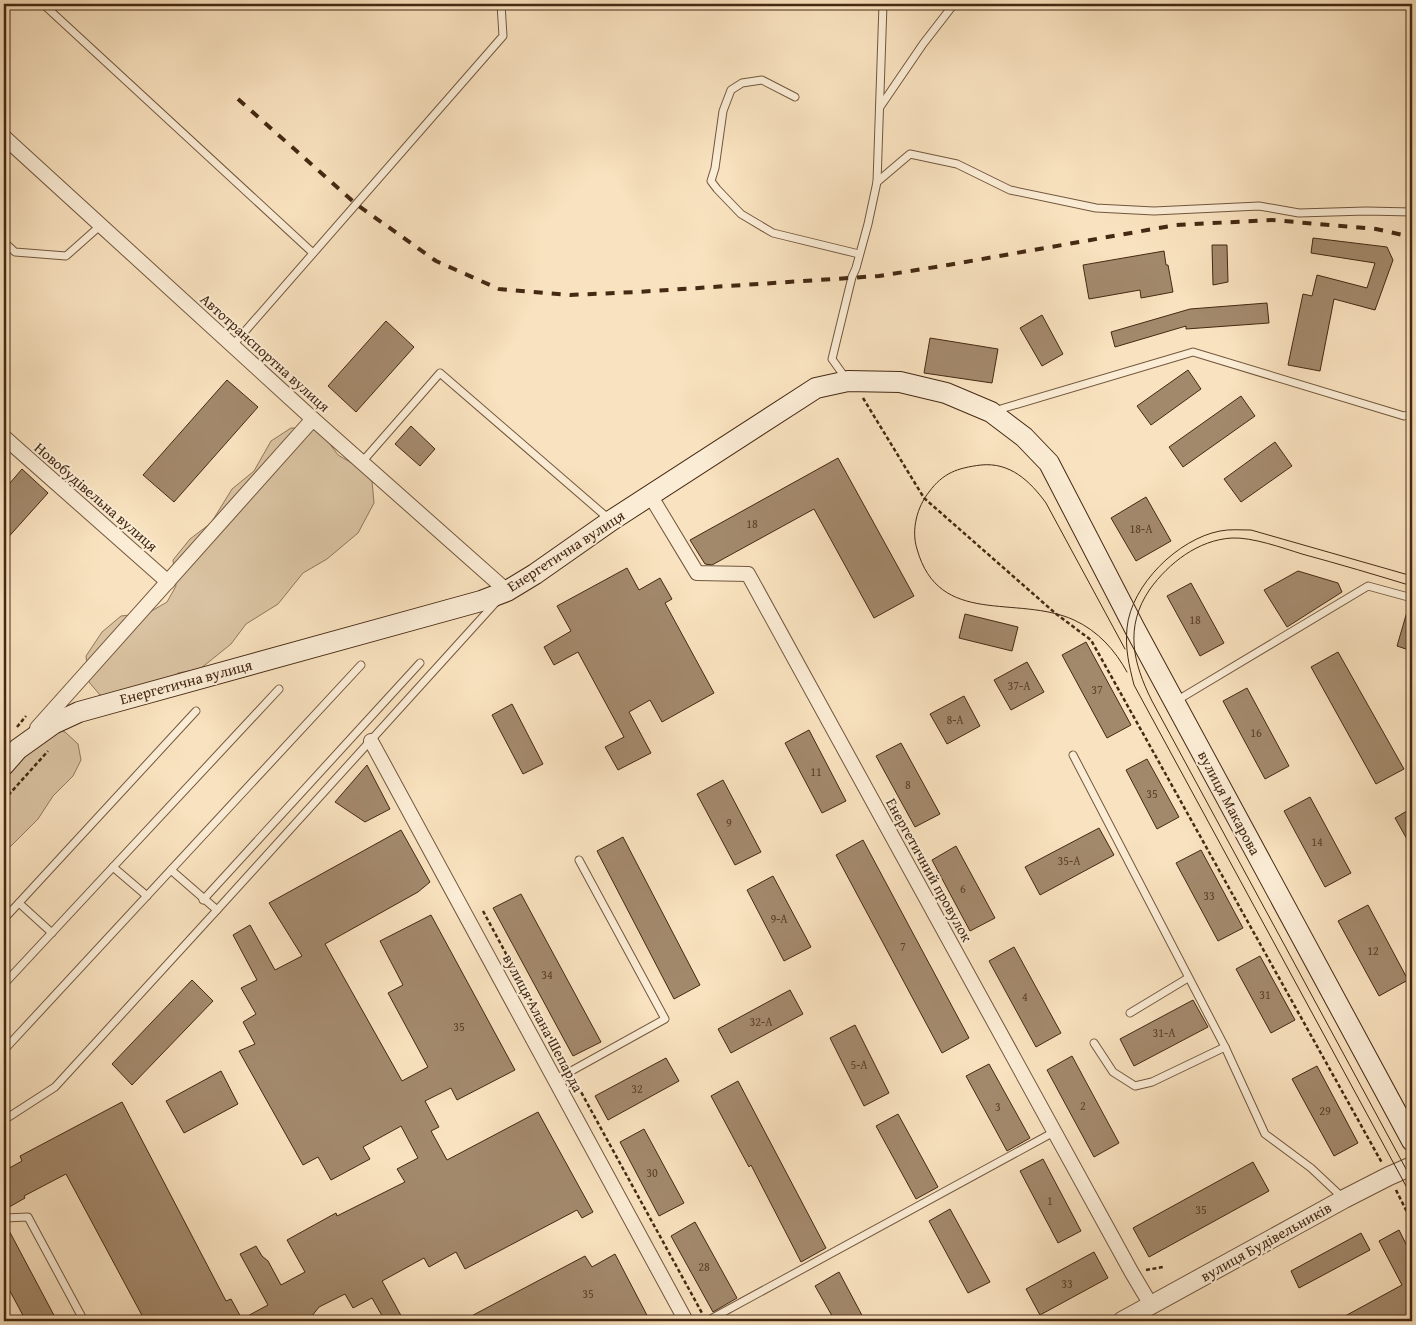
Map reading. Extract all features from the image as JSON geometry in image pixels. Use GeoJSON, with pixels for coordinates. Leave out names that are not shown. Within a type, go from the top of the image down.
{"type":"FeatureCollection","features":[{"type":"Feature","properties":{"kind":"main road","name":"Енергетична вулиця"},"geometry":{"type":"LineString","coordinates":[[4,765],[18,749],[53,724],[79,712],[481,601],[507,591],[536,574],[650,495],[816,388],[854,387],[900,382],[946,393],[991,412],[1024,437],[1049,463]]}},
{"type":"Feature","properties":{"kind":"main road","name":"вулиця Макарова"},"geometry":{"type":"LineString","coordinates":[[1049,463],[1129,618],[1412,1141]]}},
{"type":"Feature","properties":{"kind":"street","name":"Автотранспортна вулиця"},"geometry":{"type":"LineString","coordinates":[[4,136],[313,419],[507,591]]}},
{"type":"Feature","properties":{"kind":"street","name":"Енергетична вулиця"},"geometry":{"type":"LineString","coordinates":[[18,749],[313,419]]}},
{"type":"Feature","properties":{"kind":"street","name":"Новобудівельна вулиця"},"geometry":{"type":"LineString","coordinates":[[4,437],[168,582]]}},
{"type":"Feature","properties":{"kind":"street","name":"Енергетичний провулок"},"geometry":{"type":"LineString","coordinates":[[650,495],[697,573],[748,574],[1151,1305]]}},
{"type":"Feature","properties":{"kind":"street","name":"вулиця Алана Шепарда"},"geometry":{"type":"LineString","coordinates":[[371,741],[686,1321]]}},
{"type":"Feature","properties":{"kind":"street","name":"вулиця Будівельників"},"geometry":{"type":"LineString","coordinates":[[1122,1321],[1344,1199],[1412,1166]]}},
{"type":"Feature","properties":{"kind":"lane"},"geometry":{"type":"LineString","coordinates":[[43,4],[314,253]]}},
{"type":"Feature","properties":{"kind":"lane"},"geometry":{"type":"LineString","coordinates":[[233,345],[503,36],[501,4]]}},
{"type":"Feature","properties":{"kind":"lane"},"geometry":{"type":"LineString","coordinates":[[854,387],[832,359],[852,277],[868,224],[877,182],[883,4]]}},
{"type":"Feature","properties":{"kind":"lane"},"geometry":{"type":"LineString","coordinates":[[879,108],[923,44],[954,4]]}},
{"type":"Feature","properties":{"kind":"lane"},"geometry":{"type":"LineString","coordinates":[[795,97],[762,80],[742,83],[731,90],[723,111],[715,168],[711,181],[742,214],[773,232],[859,254]]}},
{"type":"Feature","properties":{"kind":"lane"},"geometry":{"type":"LineString","coordinates":[[877,182],[910,154],[957,164],[1010,190],[1096,208],[1154,212],[1259,206],[1299,213],[1412,212]]}},
{"type":"Feature","properties":{"kind":"lane"},"geometry":{"type":"LineString","coordinates":[[4,242],[15,252],[66,256],[101,225]]}},
{"type":"Feature","properties":{"kind":"lane"},"geometry":{"type":"LineString","coordinates":[[991,412],[1192,352],[1404,416],[1412,414]]}},
{"type":"Feature","properties":{"kind":"lane"},"geometry":{"type":"LineString","coordinates":[[362,462],[440,373],[612,520]]}},
{"type":"Feature","properties":{"kind":"lane"},"geometry":{"type":"LineString","coordinates":[[1174,702],[1368,586],[1412,598]]}},
{"type":"Feature","properties":{"kind":"lane"},"geometry":{"type":"LineString","coordinates":[[4,1120],[55,1087],[507,591]]}},
{"type":"Feature","properties":{"kind":"lane"},"geometry":{"type":"LineString","coordinates":[[203,900],[420,663]]}},
{"type":"Feature","properties":{"kind":"lane"},"geometry":{"type":"LineString","coordinates":[[4,1050],[361,665]]}},
{"type":"Feature","properties":{"kind":"lane"},"geometry":{"type":"LineString","coordinates":[[4,984],[279,689]]}},
{"type":"Feature","properties":{"kind":"lane"},"geometry":{"type":"LineString","coordinates":[[4,919],[196,712]]}},
{"type":"Feature","properties":{"kind":"lane"},"geometry":{"type":"LineString","coordinates":[[1073,755],[1225,1047],[1265,1134],[1311,1168],[1344,1199]]}},
{"type":"Feature","properties":{"kind":"lane"},"geometry":{"type":"LineString","coordinates":[[555,1080],[665,1019],[579,860]]}},
{"type":"Feature","properties":{"kind":"lane"},"geometry":{"type":"LineString","coordinates":[[113,867],[146,896]]}},
{"type":"Feature","properties":{"kind":"lane"},"geometry":{"type":"LineString","coordinates":[[171,870],[203,900],[217,910]]}},
{"type":"Feature","properties":{"kind":"lane"},"geometry":{"type":"LineString","coordinates":[[18,903],[52,933]]}},
{"type":"Feature","properties":{"kind":"lane"},"geometry":{"type":"LineString","coordinates":[[1130,1013],[1188,978]]}},
{"type":"Feature","properties":{"kind":"lane"},"geometry":{"type":"LineString","coordinates":[[1094,1044],[1113,1072],[1135,1086],[1152,1082],[1225,1047]]}},
{"type":"Feature","properties":{"kind":"lane"},"geometry":{"type":"LineString","coordinates":[[707,1321],[1054,1132]]}},
{"type":"Feature","properties":{"kind":"lane"},"geometry":{"type":"LineString","coordinates":[[4,1218],[28,1217],[84,1321]]}},
{"type":"Feature","properties":{"kind":"path"},"geometry":{"type":"LineString","coordinates":[[854,387],[924,498],[1056,613],[1091,640],[1389,1176],[1412,1222]]}},
{"type":"Feature","properties":{"kind":"path"},"geometry":{"type":"LineString","coordinates":[[483,911],[701,1313]]}},
{"type":"Feature","properties":{"kind":"path"},"geometry":{"type":"LineString","coordinates":[[4,1308],[11,1321]]}},
{"type":"Feature","properties":{"kind":"shaded area"},"geometry":{"type":"Polygon","coordinates":[[[291,428],[313,428],[327,440],[338,455],[355,465],[372,481],[374,503],[358,533],[327,559],[303,573],[278,604],[246,624],[231,644],[200,669],[178,673],[150,698],[126,704],[100,695],[89,682],[86,656],[102,632],[121,616],[148,613],[167,602],[176,586],[173,560],[190,539],[211,523],[232,489],[254,471],[271,441],[291,428]]]}},
{"type":"Feature","properties":{"kind":"shaded area"},"geometry":{"type":"Polygon","coordinates":[[[47,725],[65,732],[78,744],[81,760],[73,776],[53,796],[38,819],[4,853],[4,754],[28,730],[47,725]]]}},
{"type":"Feature","properties":{"kind":"building"},"geometry":{"type":"Polygon","coordinates":[[[1313,238],[1387,247],[1393,260],[1375,310],[1334,299],[1320,371],[1288,365],[1303,294],[1312,296],[1317,275],[1367,288],[1375,263],[1311,253],[1313,238]]]}},
{"type":"Feature","properties":{"kind":"building"},"geometry":{"type":"Polygon","coordinates":[[[1212,245],[1227,245],[1228,282],[1213,285],[1212,245]]]}},
{"type":"Feature","properties":{"kind":"building"},"geometry":{"type":"Polygon","coordinates":[[[1164,251],[1173,292],[1141,298],[1140,290],[1089,299],[1083,265],[1164,251]]]}},
{"type":"Feature","properties":{"kind":"building"},"geometry":{"type":"Polygon","coordinates":[[[1267,303],[1269,323],[1186,329],[1186,326],[1115,347],[1111,332],[1190,309],[1267,303]]]}},
{"type":"Feature","properties":{"kind":"building"},"geometry":{"type":"Polygon","coordinates":[[[1042,315],[1063,354],[1042,366],[1020,328],[1042,315]]]}},
{"type":"Feature","properties":{"kind":"building"},"geometry":{"type":"Polygon","coordinates":[[[386,321],[414,347],[356,412],[328,386],[386,321]]]}},
{"type":"Feature","properties":{"kind":"building"},"geometry":{"type":"Polygon","coordinates":[[[930,338],[998,349],[992,383],[924,373],[930,338]]]}},
{"type":"Feature","properties":{"kind":"building"},"geometry":{"type":"Polygon","coordinates":[[[1188,370],[1201,389],[1151,425],[1137,406],[1188,370]]]}},
{"type":"Feature","properties":{"kind":"building"},"geometry":{"type":"Polygon","coordinates":[[[227,380],[258,407],[174,502],[143,475],[227,380]]]}},
{"type":"Feature","properties":{"kind":"building"},"geometry":{"type":"Polygon","coordinates":[[[1241,396],[1255,416],[1183,467],[1169,447],[1241,396]]]}},
{"type":"Feature","properties":{"kind":"building"},"geometry":{"type":"Polygon","coordinates":[[[411,426],[435,449],[420,466],[395,444],[411,426]]]}},
{"type":"Feature","properties":{"kind":"building"},"geometry":{"type":"Polygon","coordinates":[[[1275,442],[1292,466],[1241,502],[1224,479],[1275,442]]]}},
{"type":"Feature","properties":{"kind":"building"},"geometry":{"type":"Polygon","coordinates":[[[838,458],[914,596],[874,618],[814,509],[712,565],[705,564],[690,540],[838,458]]]}},
{"type":"Feature","properties":{"kind":"building"},"geometry":{"type":"Polygon","coordinates":[[[22,469],[48,493],[4,542],[4,490],[22,469]]]}},
{"type":"Feature","properties":{"kind":"building"},"geometry":{"type":"Polygon","coordinates":[[[1146,497],[1171,541],[1136,561],[1111,518],[1146,497]]]}},
{"type":"Feature","properties":{"kind":"building"},"geometry":{"type":"Polygon","coordinates":[[[627,568],[639,590],[660,578],[672,599],[665,603],[714,693],[662,722],[650,700],[629,712],[651,753],[618,770],[605,747],[624,737],[578,652],[554,665],[544,647],[571,631],[557,606],[627,568]]]}},
{"type":"Feature","properties":{"kind":"building"},"geometry":{"type":"Polygon","coordinates":[[[1298,571],[1338,583],[1342,592],[1287,627],[1264,590],[1298,571]]]}},
{"type":"Feature","properties":{"kind":"building"},"geometry":{"type":"Polygon","coordinates":[[[1191,583],[1224,643],[1200,656],[1167,596],[1191,583]]]}},
{"type":"Feature","properties":{"kind":"building"},"geometry":{"type":"Polygon","coordinates":[[[1409,605],[1412,605],[1412,651],[1397,646],[1409,605]]]}},
{"type":"Feature","properties":{"kind":"building"},"geometry":{"type":"Polygon","coordinates":[[[965,614],[1018,627],[1012,651],[959,638],[965,614]]]}},
{"type":"Feature","properties":{"kind":"building"},"geometry":{"type":"Polygon","coordinates":[[[1086,642],[1131,725],[1107,738],[1062,655],[1086,642]]]}},
{"type":"Feature","properties":{"kind":"building"},"geometry":{"type":"Polygon","coordinates":[[[1338,652],[1404,769],[1376,784],[1311,667],[1338,652]]]}},
{"type":"Feature","properties":{"kind":"building"},"geometry":{"type":"Polygon","coordinates":[[[1027,662],[1044,692],[1011,710],[994,680],[1027,662]]]}},
{"type":"Feature","properties":{"kind":"building"},"geometry":{"type":"Polygon","coordinates":[[[1247,688],[1289,766],[1265,779],[1223,701],[1247,688]]]}},
{"type":"Feature","properties":{"kind":"building"},"geometry":{"type":"Polygon","coordinates":[[[964,696],[980,726],[947,744],[930,714],[964,696]]]}},
{"type":"Feature","properties":{"kind":"building"},"geometry":{"type":"Polygon","coordinates":[[[512,704],[543,764],[523,774],[492,715],[512,704]]]}},
{"type":"Feature","properties":{"kind":"building"},"geometry":{"type":"Polygon","coordinates":[[[809,730],[846,801],[822,813],[785,743],[809,730]]]}},
{"type":"Feature","properties":{"kind":"building"},"geometry":{"type":"Polygon","coordinates":[[[901,743],[940,814],[915,827],[876,756],[901,743]]]}},
{"type":"Feature","properties":{"kind":"building"},"geometry":{"type":"Polygon","coordinates":[[[1147,759],[1179,817],[1157,829],[1126,770],[1147,759]]]}},
{"type":"Feature","properties":{"kind":"building"},"geometry":{"type":"Polygon","coordinates":[[[367,765],[390,809],[365,822],[335,802],[367,765]]]}},
{"type":"Feature","properties":{"kind":"building"},"geometry":{"type":"Polygon","coordinates":[[[723,780],[761,852],[735,865],[697,794],[723,780]]]}},
{"type":"Feature","properties":{"kind":"building"},"geometry":{"type":"Polygon","coordinates":[[[1310,797],[1351,873],[1325,887],[1284,811],[1310,797]]]}},
{"type":"Feature","properties":{"kind":"building"},"geometry":{"type":"Polygon","coordinates":[[[1412,808],[1412,848],[1395,818],[1412,808]]]}},
{"type":"Feature","properties":{"kind":"building"},"geometry":{"type":"Polygon","coordinates":[[[1099,828],[1114,855],[1040,895],[1025,867],[1099,828]]]}},
{"type":"Feature","properties":{"kind":"building"},"geometry":{"type":"Polygon","coordinates":[[[401,830],[430,882],[418,892],[325,944],[402,1081],[428,1067],[388,993],[403,985],[380,941],[431,915],[515,1070],[457,1100],[451,1088],[425,1101],[439,1127],[431,1131],[447,1160],[538,1112],[593,1212],[582,1218],[577,1210],[465,1269],[456,1252],[429,1267],[424,1258],[382,1281],[404,1321],[385,1321],[372,1298],[353,1308],[345,1294],[319,1307],[308,1321],[145,1321],[66,1174],[24,1196],[25,1198],[4,1210],[4,1171],[22,1161],[20,1156],[122,1102],[226,1301],[231,1299],[242,1319],[268,1305],[240,1254],[256,1246],[262,1256],[268,1261],[281,1285],[305,1272],[287,1240],[336,1213],[337,1216],[405,1182],[397,1169],[418,1158],[401,1126],[363,1147],[370,1159],[331,1180],[318,1157],[303,1165],[239,1051],[255,1044],[243,1022],[256,1014],[241,988],[257,980],[233,935],[250,925],[275,970],[302,956],[269,903],[401,830]]]}},
{"type":"Feature","properties":{"kind":"building"},"geometry":{"type":"Polygon","coordinates":[[[623,837],[700,985],[674,999],[597,851],[623,837]]]}},
{"type":"Feature","properties":{"kind":"building"},"geometry":{"type":"Polygon","coordinates":[[[863,840],[969,1038],[942,1053],[836,855],[863,840]]]}},
{"type":"Feature","properties":{"kind":"building"},"geometry":{"type":"Polygon","coordinates":[[[956,846],[995,918],[970,931],[932,860],[956,846]]]}},
{"type":"Feature","properties":{"kind":"building"},"geometry":{"type":"Polygon","coordinates":[[[1201,850],[1243,928],[1218,941],[1176,863],[1201,850]]]}},
{"type":"Feature","properties":{"kind":"building"},"geometry":{"type":"Polygon","coordinates":[[[773,876],[811,947],[784,961],[747,890],[773,876]]]}},
{"type":"Feature","properties":{"kind":"building"},"geometry":{"type":"Polygon","coordinates":[[[521,894],[601,1042],[573,1056],[493,908],[521,894]]]}},
{"type":"Feature","properties":{"kind":"building"},"geometry":{"type":"Polygon","coordinates":[[[1368,905],[1408,980],[1379,996],[1338,921],[1368,905]]]}},
{"type":"Feature","properties":{"kind":"building"},"geometry":{"type":"Polygon","coordinates":[[[1014,947],[1061,1033],[1036,1047],[989,961],[1014,947]]]}},
{"type":"Feature","properties":{"kind":"building"},"geometry":{"type":"Polygon","coordinates":[[[1260,956],[1295,1020],[1271,1033],[1236,969],[1260,956]]]}},
{"type":"Feature","properties":{"kind":"building"},"geometry":{"type":"Polygon","coordinates":[[[192,980],[213,1001],[132,1085],[112,1064],[192,980]]]}},
{"type":"Feature","properties":{"kind":"building"},"geometry":{"type":"Polygon","coordinates":[[[790,990],[803,1014],[731,1053],[718,1029],[790,990]]]}},
{"type":"Feature","properties":{"kind":"building"},"geometry":{"type":"Polygon","coordinates":[[[1193,1000],[1208,1027],[1134,1066],[1120,1039],[1193,1000]]]}},
{"type":"Feature","properties":{"kind":"building"},"geometry":{"type":"Polygon","coordinates":[[[855,1025],[889,1093],[864,1106],[830,1038],[855,1025]]]}},
{"type":"Feature","properties":{"kind":"building"},"geometry":{"type":"Polygon","coordinates":[[[1072,1056],[1119,1143],[1094,1157],[1047,1070],[1072,1056]]]}},
{"type":"Feature","properties":{"kind":"building"},"geometry":{"type":"Polygon","coordinates":[[[666,1058],[679,1081],[608,1120],[595,1096],[666,1058]]]}},
{"type":"Feature","properties":{"kind":"building"},"geometry":{"type":"Polygon","coordinates":[[[989,1064],[1030,1138],[1007,1151],[966,1076],[989,1064]]]}},
{"type":"Feature","properties":{"kind":"building"},"geometry":{"type":"Polygon","coordinates":[[[1317,1066],[1358,1143],[1334,1156],[1292,1079],[1317,1066]]]}},
{"type":"Feature","properties":{"kind":"building"},"geometry":{"type":"Polygon","coordinates":[[[221,1071],[238,1104],[184,1133],[166,1101],[221,1071]]]}},
{"type":"Feature","properties":{"kind":"building"},"geometry":{"type":"Polygon","coordinates":[[[738,1081],[826,1248],[801,1262],[751,1165],[749,1167],[711,1096],[738,1081]]]}},
{"type":"Feature","properties":{"kind":"building"},"geometry":{"type":"Polygon","coordinates":[[[898,1114],[938,1187],[916,1199],[876,1126],[898,1114]]]}},
{"type":"Feature","properties":{"kind":"building"},"geometry":{"type":"Polygon","coordinates":[[[644,1129],[684,1203],[659,1216],[620,1142],[644,1129]]]}},
{"type":"Feature","properties":{"kind":"building"},"geometry":{"type":"Polygon","coordinates":[[[1043,1159],[1081,1231],[1058,1243],[1020,1171],[1043,1159]]]}},
{"type":"Feature","properties":{"kind":"building"},"geometry":{"type":"Polygon","coordinates":[[[1253,1162],[1269,1191],[1149,1257],[1133,1228],[1253,1162]]]}},
{"type":"Feature","properties":{"kind":"building"},"geometry":{"type":"Polygon","coordinates":[[[950,1209],[990,1282],[968,1293],[929,1221],[950,1209]]]}},
{"type":"Feature","properties":{"kind":"building"},"geometry":{"type":"Polygon","coordinates":[[[695,1222],[737,1298],[713,1312],[671,1236],[695,1222]]]}},
{"type":"Feature","properties":{"kind":"building"},"geometry":{"type":"Polygon","coordinates":[[[4,1223],[57,1321],[26,1321],[4,1280],[4,1223]]]}},
{"type":"Feature","properties":{"kind":"building"},"geometry":{"type":"Polygon","coordinates":[[[1399,1230],[1412,1256],[1412,1321],[1336,1321],[1402,1285],[1379,1241],[1399,1230]]]}},
{"type":"Feature","properties":{"kind":"building"},"geometry":{"type":"Polygon","coordinates":[[[1361,1233],[1370,1250],[1299,1288],[1291,1271],[1361,1233]]]}},
{"type":"Feature","properties":{"kind":"building"},"geometry":{"type":"Polygon","coordinates":[[[1094,1252],[1108,1278],[1040,1315],[1026,1289],[1094,1252]]]}},
{"type":"Feature","properties":{"kind":"building"},"geometry":{"type":"Polygon","coordinates":[[[615,1254],[650,1321],[462,1321],[585,1256],[592,1267],[615,1254]]]}},
{"type":"Feature","properties":{"kind":"building"},"geometry":{"type":"Polygon","coordinates":[[[839,1272],[865,1321],[835,1321],[815,1286],[839,1272]]]}},
{"type":"Feature","properties":{"kind":"tram line"},"geometry":{"type":"LineString","coordinates":[[1125,649],[1046,503],[1026,481],[1010,470],[991,465],[981,465],[951,472],[934,486],[918,512],[915,542],[928,574],[943,590],[961,599],[982,604],[1052,613],[1083,624],[1105,642],[1127,672]]}},
{"type":"Feature","properties":{"kind":"tram line"},"geometry":{"type":"LineString","coordinates":[[1412,576],[1251,530],[1220,531],[1188,543],[1159,566],[1137,596],[1130,612],[1127,628],[1128,657],[1134,685],[1412,1197]]}},
{"type":"Feature","properties":{"kind":"tram line"},"geometry":{"type":"LineString","coordinates":[[1412,586],[1258,541],[1240,538],[1219,540],[1185,554],[1166,570],[1150,589],[1142,603],[1134,631],[1136,659],[1145,687],[1152,701],[1412,1180]]}},
{"type":"Feature","properties":{"kind":"railway"},"geometry":{"type":"LineString","coordinates":[[238,99],[356,204],[436,261],[499,289],[570,295],[879,276],[1176,225],[1272,220],[1376,229],[1412,237]]}}]}
